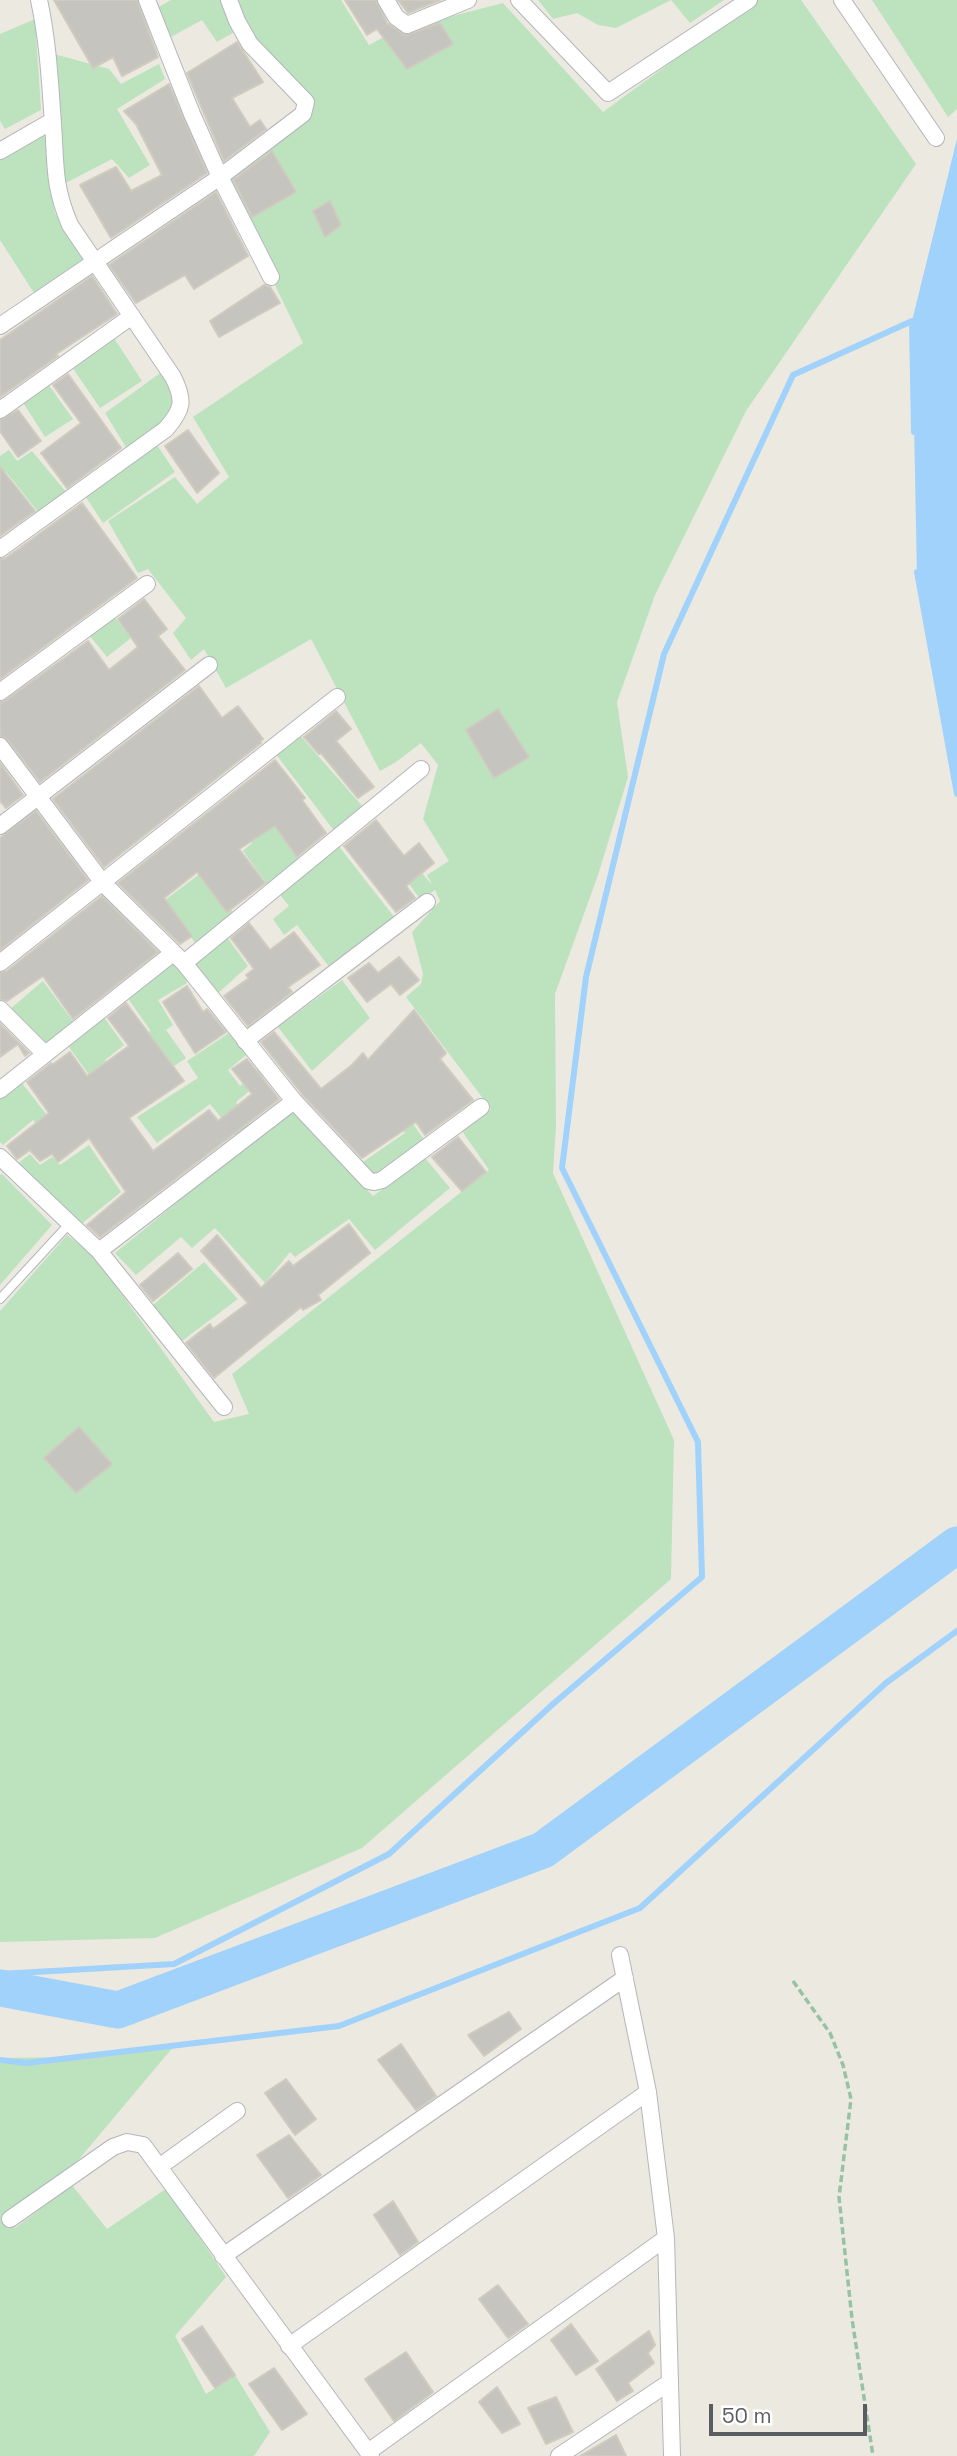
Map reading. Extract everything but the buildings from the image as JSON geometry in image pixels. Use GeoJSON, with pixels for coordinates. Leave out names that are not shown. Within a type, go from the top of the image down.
{"type":"FeatureCollection","features":[{"type":"Feature","properties":{"kind":"street"},"geometry":{"type":"LineString","coordinates":[[0,549],[166,429],[175,419],[182,397],[132,316],[70,225],[60,201],[55,180],[49,56],[39,0]]}},
{"type":"Feature","properties":{"kind":"street"},"geometry":{"type":"LineString","coordinates":[[147,0],[220,177],[271,277]]}},
{"type":"Feature","properties":{"kind":"street"},"geometry":{"type":"LineString","coordinates":[[0,326],[220,177],[303,114],[306,102],[250,44],[229,0]]}},
{"type":"Feature","properties":{"kind":"street"},"geometry":{"type":"LineString","coordinates":[[386,0],[396,18],[407,25],[468,0]]}},
{"type":"Feature","properties":{"kind":"street"},"geometry":{"type":"LineString","coordinates":[[519,0],[608,93],[749,0]]}},
{"type":"Feature","properties":{"kind":"street"},"geometry":{"type":"LineString","coordinates":[[842,0],[936,138]]}},
{"type":"Feature","properties":{"kind":"street"},"geometry":{"type":"LineString","coordinates":[[0,151],[52,121]]}},
{"type":"Feature","properties":{"kind":"street"},"geometry":{"type":"LineString","coordinates":[[0,410],[132,316]]}},
{"type":"Feature","properties":{"kind":"street"},"geometry":{"type":"LineString","coordinates":[[0,692],[147,584]]}},
{"type":"Feature","properties":{"kind":"street"},"geometry":{"type":"LineString","coordinates":[[0,826],[209,665]]}},
{"type":"Feature","properties":{"kind":"street"},"geometry":{"type":"LineString","coordinates":[[0,964],[337,697]]}},
{"type":"Feature","properties":{"kind":"street"},"geometry":{"type":"LineString","coordinates":[[0,746],[103,883],[179,958],[294,1101],[363,1176],[374,1182],[382,1180],[481,1107]]}},
{"type":"Feature","properties":{"kind":"street"},"geometry":{"type":"LineString","coordinates":[[0,1090],[45,1054],[179,958],[421,769]]}},
{"type":"Feature","properties":{"kind":"street"},"geometry":{"type":"LineString","coordinates":[[245,1041],[427,902]]}},
{"type":"Feature","properties":{"kind":"street"},"geometry":{"type":"LineString","coordinates":[[0,1009],[45,1054]]}},
{"type":"Feature","properties":{"kind":"street"},"geometry":{"type":"LineString","coordinates":[[99,1251],[294,1101]]}},
{"type":"Feature","properties":{"kind":"street"},"geometry":{"type":"LineString","coordinates":[[0,1157],[99,1251],[225,1407]]}},
{"type":"Feature","properties":{"kind":"street"},"geometry":{"type":"LineString","coordinates":[[620,1955],[648,2092],[666,2238],[672,2456]]}},
{"type":"Feature","properties":{"kind":"street"},"geometry":{"type":"LineString","coordinates":[[223,2256],[625,1978]]}},
{"type":"Feature","properties":{"kind":"street"},"geometry":{"type":"LineString","coordinates":[[289,2346],[648,2092]]}},
{"type":"Feature","properties":{"kind":"street"},"geometry":{"type":"LineString","coordinates":[[159,2167],[237,2111]]}},
{"type":"Feature","properties":{"kind":"street"},"geometry":{"type":"LineString","coordinates":[[10,2219],[113,2147],[127,2142],[142,2145],[370,2454],[666,2238]]}},
{"type":"Feature","properties":{"kind":"street"},"geometry":{"type":"LineString","coordinates":[[559,2456],[670,2382]]}},
{"type":"Feature","properties":{"kind":"lane"},"geometry":{"type":"LineString","coordinates":[[0,1299],[70,1223]]}},
{"type":"Feature","properties":{"kind":"path"},"geometry":{"type":"LineString","coordinates":[[793,1981],[830,2032],[843,2064],[851,2099],[839,2197],[852,2319],[873,2456]]}},
{"type":"Feature","properties":{"kind":"green space"},"geometry":{"type":"Polygon","coordinates":[[[171,0],[224,0],[236,31],[217,42],[202,20],[169,38],[155,9],[171,0]]]}},
{"type":"Feature","properties":{"kind":"green space"},"geometry":{"type":"Polygon","coordinates":[[[234,0],[341,0],[369,45],[395,31],[503,3],[603,112],[756,0],[801,0],[916,164],[746,411],[655,595],[617,702],[628,777],[598,875],[555,994],[556,1126],[553,1173],[674,1440],[671,1579],[362,1848],[155,1938],[0,1942],[0,1311],[67,1235],[95,1257],[214,1422],[249,1414],[232,1374],[489,1170],[462,1131],[491,1109],[406,997],[421,984],[423,974],[412,932],[440,901],[435,890],[421,900],[396,867],[415,876],[422,873],[432,885],[427,875],[449,861],[423,819],[438,765],[421,743],[380,771],[311,639],[226,688],[204,649],[191,660],[173,633],[186,618],[148,569],[138,573],[108,521],[175,477],[197,504],[229,477],[193,417],[303,343],[223,178],[312,113],[309,97],[256,44],[234,0]]]}},
{"type":"Feature","properties":{"kind":"green space"},"geometry":{"type":"Polygon","coordinates":[[[538,0],[671,0],[616,28],[598,25],[577,13],[553,19],[538,0]]]}},
{"type":"Feature","properties":{"kind":"green space"},"geometry":{"type":"Polygon","coordinates":[[[671,0],[724,0],[690,23],[671,0]]]}},
{"type":"Feature","properties":{"kind":"green space"},"geometry":{"type":"Polygon","coordinates":[[[872,0],[957,0],[957,109],[948,117],[872,0]]]}},
{"type":"Feature","properties":{"kind":"green space"},"geometry":{"type":"Polygon","coordinates":[[[35,19],[41,110],[5,129],[0,121],[0,34],[35,19]]]}},
{"type":"Feature","properties":{"kind":"green space"},"geometry":{"type":"Polygon","coordinates":[[[54,54],[109,69],[121,84],[159,64],[165,79],[117,109],[150,165],[129,178],[112,159],[62,185],[54,54]]]}},
{"type":"Feature","properties":{"kind":"green space"},"geometry":{"type":"Polygon","coordinates":[[[45,134],[55,213],[83,259],[34,293],[0,240],[0,159],[45,134]]]}},
{"type":"Feature","properties":{"kind":"green space"},"geometry":{"type":"Polygon","coordinates":[[[114,338],[142,381],[100,408],[72,367],[114,338]]]}},
{"type":"Feature","properties":{"kind":"green space"},"geometry":{"type":"Polygon","coordinates":[[[163,371],[175,406],[160,424],[127,449],[105,413],[163,371]]]}},
{"type":"Feature","properties":{"kind":"green space"},"geometry":{"type":"Polygon","coordinates":[[[48,384],[73,419],[45,437],[22,401],[48,384]]]}},
{"type":"Feature","properties":{"kind":"green space"},"geometry":{"type":"Polygon","coordinates":[[[157,445],[175,472],[103,523],[85,496],[157,445]]]}},
{"type":"Feature","properties":{"kind":"green space"},"geometry":{"type":"Polygon","coordinates":[[[9,450],[17,461],[32,451],[66,492],[39,513],[6,472],[0,475],[0,456],[9,450]]]}},
{"type":"Feature","properties":{"kind":"green space"},"geometry":{"type":"Polygon","coordinates":[[[114,616],[131,638],[107,657],[89,635],[114,616]]]}},
{"type":"Feature","properties":{"kind":"green space"},"geometry":{"type":"Polygon","coordinates":[[[299,734],[364,808],[335,832],[275,753],[299,734]]]}},
{"type":"Feature","properties":{"kind":"green space"},"geometry":{"type":"Polygon","coordinates":[[[269,817],[301,863],[269,887],[243,851],[252,843],[246,834],[269,817]]]}},
{"type":"Feature","properties":{"kind":"green space"},"geometry":{"type":"Polygon","coordinates":[[[337,844],[395,918],[330,968],[297,925],[284,935],[273,919],[289,906],[277,891],[337,844]]]}},
{"type":"Feature","properties":{"kind":"green space"},"geometry":{"type":"Polygon","coordinates":[[[201,873],[236,916],[198,947],[165,900],[201,873]]]}},
{"type":"Feature","properties":{"kind":"green space"},"geometry":{"type":"Polygon","coordinates":[[[226,936],[248,966],[216,995],[192,962],[226,936]]]}},
{"type":"Feature","properties":{"kind":"green space"},"geometry":{"type":"Polygon","coordinates":[[[170,961],[182,969],[187,983],[158,1000],[173,1025],[166,1030],[186,1058],[167,1071],[146,1037],[150,1030],[127,997],[170,961]]]}},
{"type":"Feature","properties":{"kind":"green space"},"geometry":{"type":"Polygon","coordinates":[[[342,980],[370,1018],[312,1071],[278,1027],[342,980]]]}},
{"type":"Feature","properties":{"kind":"green space"},"geometry":{"type":"Polygon","coordinates":[[[43,981],[75,1024],[46,1049],[10,1009],[43,981]]]}},
{"type":"Feature","properties":{"kind":"green space"},"geometry":{"type":"Polygon","coordinates":[[[103,1016],[124,1045],[105,1060],[137,1109],[123,1122],[69,1047],[103,1016]]]}},
{"type":"Feature","properties":{"kind":"green space"},"geometry":{"type":"Polygon","coordinates":[[[229,1033],[246,1055],[228,1070],[240,1086],[259,1068],[264,1079],[236,1102],[252,1129],[238,1138],[210,1104],[157,1143],[137,1117],[198,1078],[187,1061],[229,1033]]]}},
{"type":"Feature","properties":{"kind":"green space"},"geometry":{"type":"Polygon","coordinates":[[[22,1083],[56,1127],[44,1135],[33,1120],[3,1145],[0,1142],[0,1099],[22,1083]]]}},
{"type":"Feature","properties":{"kind":"green space"},"geometry":{"type":"Polygon","coordinates":[[[292,1109],[373,1196],[425,1158],[450,1188],[375,1250],[349,1219],[295,1257],[290,1252],[265,1283],[215,1228],[192,1248],[181,1237],[136,1275],[115,1253],[292,1109]]]}},
{"type":"Feature","properties":{"kind":"green space"},"geometry":{"type":"Polygon","coordinates":[[[404,1111],[425,1141],[376,1176],[371,1175],[360,1164],[405,1133],[395,1119],[404,1111]]]}},
{"type":"Feature","properties":{"kind":"green space"},"geometry":{"type":"Polygon","coordinates":[[[89,1145],[121,1192],[80,1225],[17,1164],[30,1154],[40,1165],[52,1157],[60,1165],[89,1145]]]}},
{"type":"Feature","properties":{"kind":"green space"},"geometry":{"type":"Polygon","coordinates":[[[2,1174],[52,1225],[0,1285],[0,1175],[2,1174]]]}},
{"type":"Feature","properties":{"kind":"green space"},"geometry":{"type":"Polygon","coordinates":[[[204,1262],[238,1299],[182,1341],[153,1305],[204,1262]]]}},
{"type":"Feature","properties":{"kind":"green space"},"geometry":{"type":"Polygon","coordinates":[[[174,2046],[59,2183],[10,2219],[15,2228],[72,2185],[107,2229],[167,2188],[226,2277],[175,2336],[206,2394],[235,2375],[270,2432],[254,2456],[0,2456],[0,2058],[74,2057],[174,2046]]]}},
{"type":"Feature","properties":{"kind":"water"},"geometry":{"type":"Polygon","coordinates":[[[957,139],[957,794],[917,577],[912,321],[957,139]]]}},
{"type":"Feature","properties":{"kind":"waterway"},"geometry":{"type":"LineString","coordinates":[[0,1974],[174,1964],[389,1854],[553,1704],[702,1577],[698,1442],[562,1168],[586,977],[664,654],[793,375],[912,321],[914,432]]}},
{"type":"Feature","properties":{"kind":"waterway"},"geometry":{"type":"LineString","coordinates":[[917,572],[957,794]]}},
{"type":"Feature","properties":{"kind":"waterway"},"geometry":{"type":"LineString","coordinates":[[0,1988],[118,2010],[543,1850],[957,1545]]}},
{"type":"Feature","properties":{"kind":"waterway"},"geometry":{"type":"LineString","coordinates":[[0,2060],[27,2063],[339,2026],[640,1908],[886,1683],[957,1631]]}}]}
